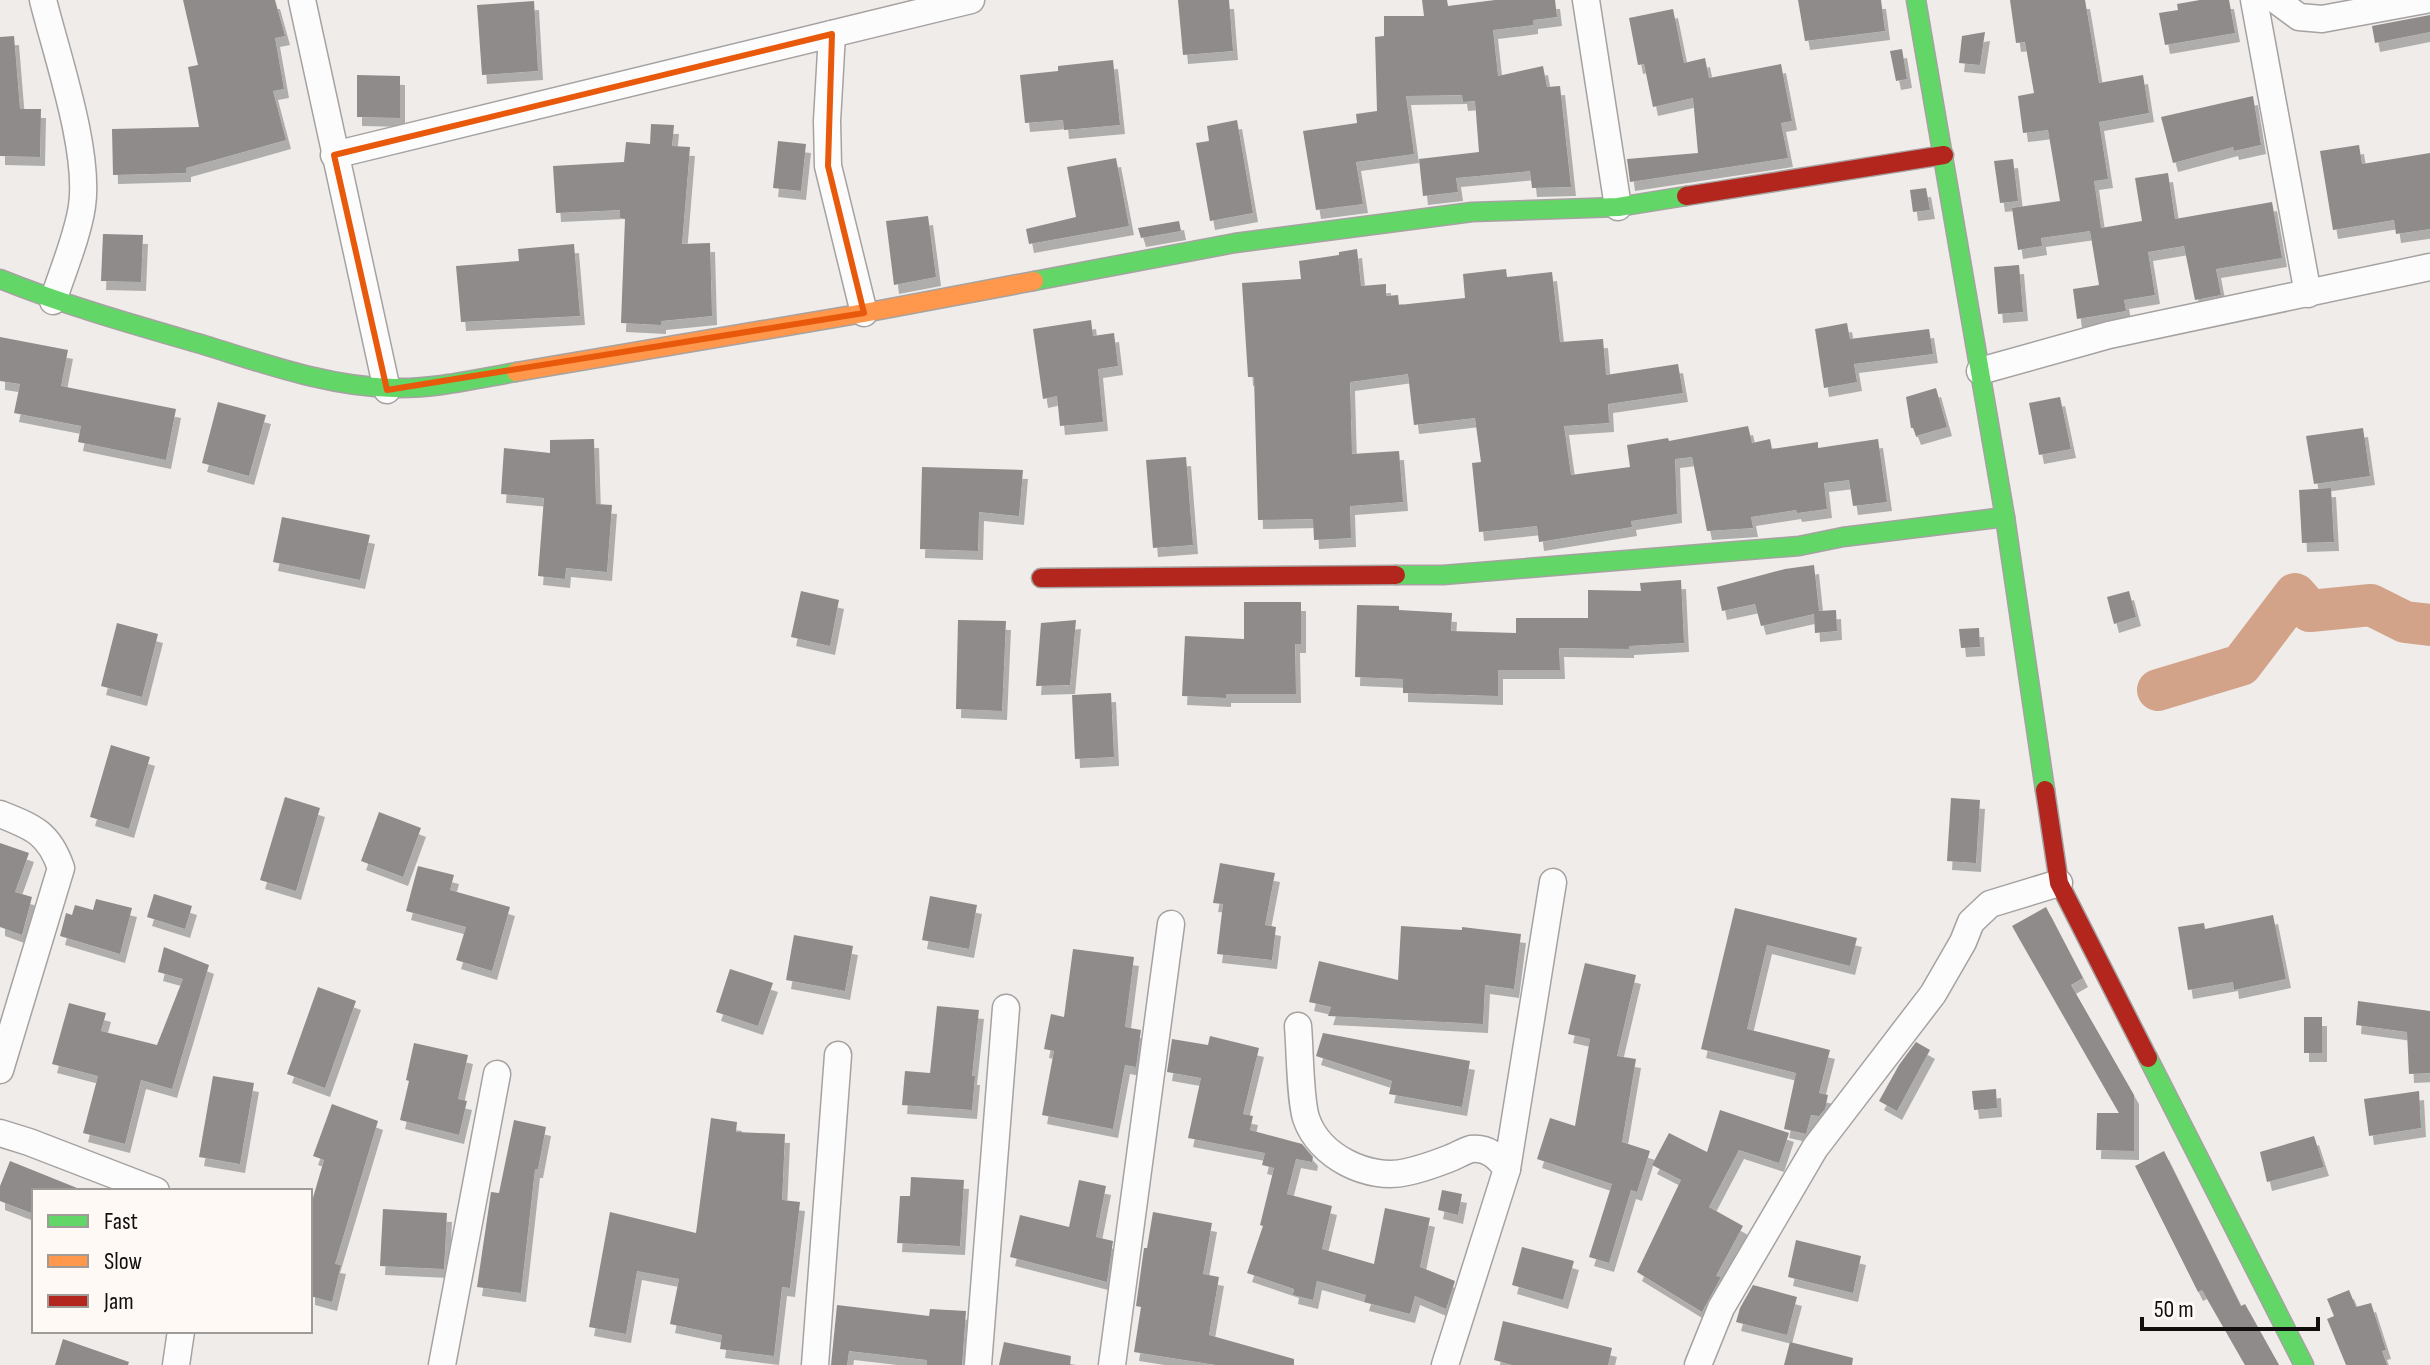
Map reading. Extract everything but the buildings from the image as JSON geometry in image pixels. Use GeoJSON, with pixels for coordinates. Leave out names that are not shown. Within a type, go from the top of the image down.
{"type":"FeatureCollection","features":[{"type":"Feature","properties":{"kind":"street"},"geometry":{"type":"LineString","coordinates":[[43,0],[74,123],[83,173],[82,208],[53,301]]}},
{"type":"Feature","properties":{"kind":"street"},"geometry":{"type":"LineString","coordinates":[[302,0],[387,390]]}},
{"type":"Feature","properties":{"kind":"street"},"geometry":{"type":"LineString","coordinates":[[334,155],[971,0]]}},
{"type":"Feature","properties":{"kind":"street"},"geometry":{"type":"LineString","coordinates":[[1586,0],[1618,207]]}},
{"type":"Feature","properties":{"kind":"street"},"geometry":{"type":"LineString","coordinates":[[1916,0],[2005,517],[2059,883],[2304,1365]]}},
{"type":"Feature","properties":{"kind":"street"},"geometry":{"type":"LineString","coordinates":[[2254,0],[2308,294]]}},
{"type":"Feature","properties":{"kind":"street"},"geometry":{"type":"LineString","coordinates":[[2276,0],[2299,17],[2322,19],[2425,0]]}},
{"type":"Feature","properties":{"kind":"street"},"geometry":{"type":"LineString","coordinates":[[832,34],[828,166],[864,313]]}},
{"type":"Feature","properties":{"kind":"street"},"geometry":{"type":"LineString","coordinates":[[0,279],[53,301],[333,383],[387,390],[422,388],[864,313],[1235,243],[1472,212],[1618,207],[1944,155]]}},
{"type":"Feature","properties":{"kind":"street"},"geometry":{"type":"LineString","coordinates":[[1980,371],[2109,335],[2430,267]]}},
{"type":"Feature","properties":{"kind":"street"},"geometry":{"type":"LineString","coordinates":[[1041,578],[1443,575],[1799,546],[1843,537],[2005,517]]}},
{"type":"Feature","properties":{"kind":"street"},"geometry":{"type":"LineString","coordinates":[[0,814],[28,825],[44,836],[61,868],[0,1070]]}},
{"type":"Feature","properties":{"kind":"street"},"geometry":{"type":"LineString","coordinates":[[1445,1365],[1507,1169],[1553,882]]}},
{"type":"Feature","properties":{"kind":"street"},"geometry":{"type":"LineString","coordinates":[[1698,1365],[1721,1308],[1815,1148],[1933,994],[1971,922],[1990,904],[2059,883]]}},
{"type":"Feature","properties":{"kind":"street"},"geometry":{"type":"LineString","coordinates":[[1112,1365],[1171,924]]}},
{"type":"Feature","properties":{"kind":"street"},"geometry":{"type":"LineString","coordinates":[[978,1365],[1006,1008]]}},
{"type":"Feature","properties":{"kind":"street"},"geometry":{"type":"LineString","coordinates":[[1298,1026],[1306,1117],[1329,1151],[1354,1166],[1378,1173],[1404,1173],[1471,1149],[1484,1150],[1497,1156],[1507,1169]]}},
{"type":"Feature","properties":{"kind":"street"},"geometry":{"type":"LineString","coordinates":[[815,1365],[838,1055]]}},
{"type":"Feature","properties":{"kind":"street"},"geometry":{"type":"LineString","coordinates":[[442,1365],[497,1074]]}},
{"type":"Feature","properties":{"kind":"street"},"geometry":{"type":"LineString","coordinates":[[0,1133],[151,1189]]}},
{"type":"Feature","properties":{"kind":"street"},"geometry":{"type":"LineString","coordinates":[[176,1365],[181,1333]]}},
{"type":"Feature","properties":{"kind":"highlighted area"},"geometry":{"type":"Polygon","coordinates":[[[832,34],[828,166],[864,313],[387,390],[334,155],[832,34]]]}},
{"type":"Feature","properties":{"kind":"waterway"},"geometry":{"type":"LineString","coordinates":[[2158,690],[2241,665],[2295,594],[2310,611],[2371,605],[2405,622],[2430,625]]}},
{"type":"Feature","properties":{"kind":"traffic: fast"},"geometry":{"type":"LineString","coordinates":[[1916,0],[2005,517],[2045,790]]}},
{"type":"Feature","properties":{"kind":"traffic: fast"},"geometry":{"type":"LineString","coordinates":[[1034,281],[1235,243],[1472,212],[1618,207],[1686,196]]}},
{"type":"Feature","properties":{"kind":"traffic: fast"},"geometry":{"type":"LineString","coordinates":[[0,279],[50,298],[274,367],[346,384],[425,387],[516,372]]}},
{"type":"Feature","properties":{"kind":"traffic: fast"},"geometry":{"type":"LineString","coordinates":[[1396,575],[1443,575],[1799,546],[1843,537],[2005,517]]}},
{"type":"Feature","properties":{"kind":"traffic: fast"},"geometry":{"type":"LineString","coordinates":[[2148,1058],[2304,1365]]}},
{"type":"Feature","properties":{"kind":"traffic: slow"},"geometry":{"type":"LineString","coordinates":[[516,372],[1034,281]]}},
{"type":"Feature","properties":{"kind":"traffic: jam"},"geometry":{"type":"LineString","coordinates":[[1686,196],[1944,155]]}},
{"type":"Feature","properties":{"kind":"traffic: jam"},"geometry":{"type":"LineString","coordinates":[[1041,578],[1396,575]]}},
{"type":"Feature","properties":{"kind":"traffic: jam"},"geometry":{"type":"LineString","coordinates":[[2045,790],[2059,883],[2148,1058]]}}]}
